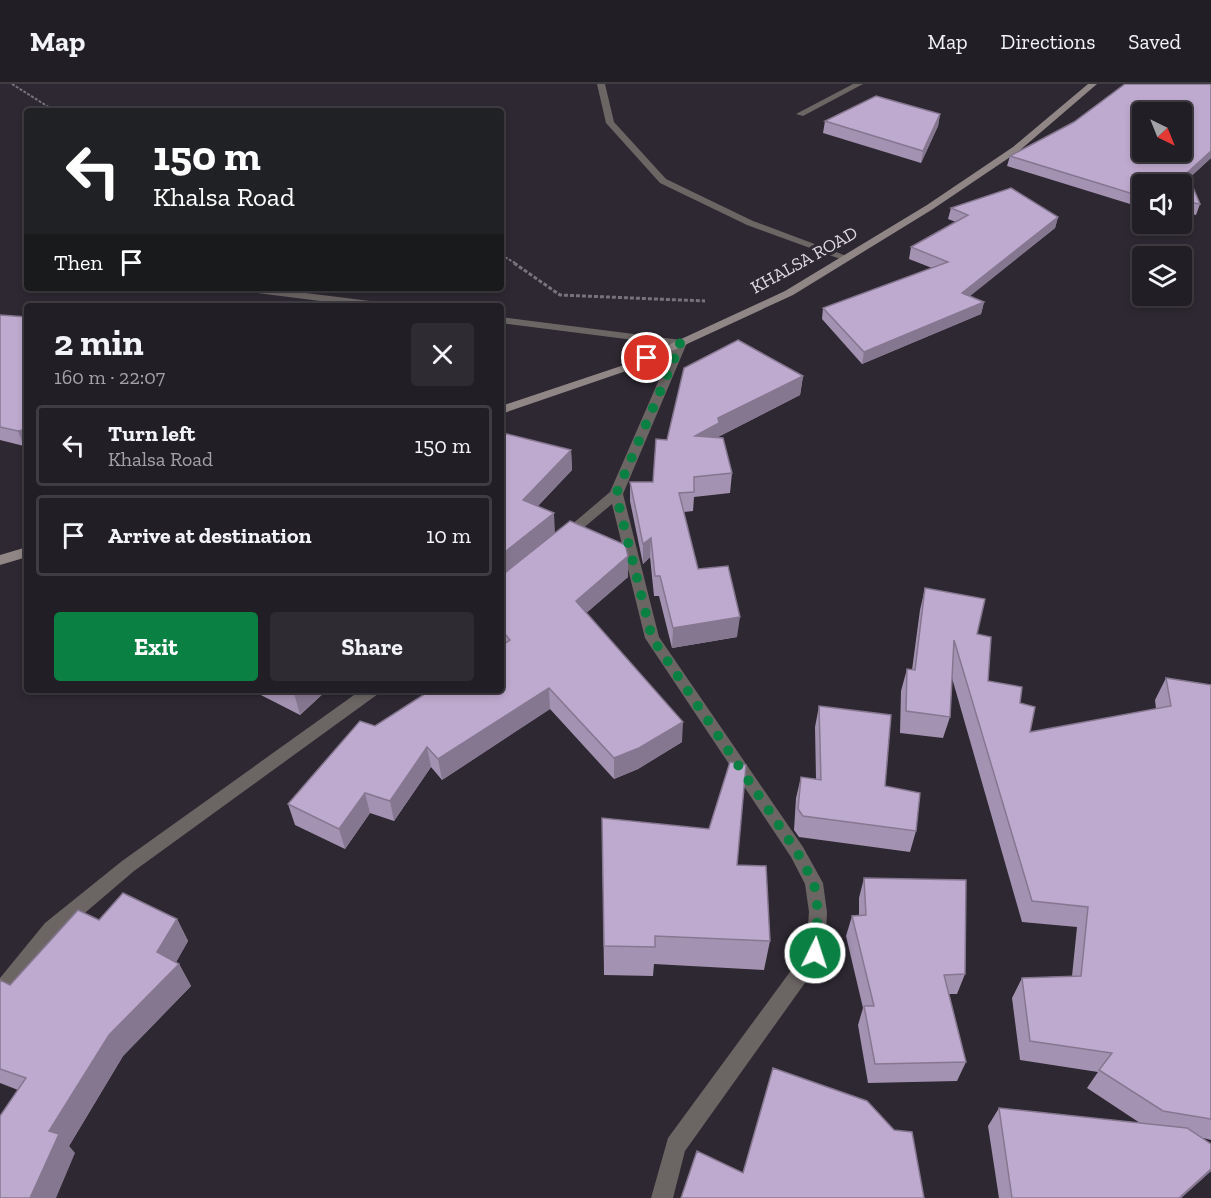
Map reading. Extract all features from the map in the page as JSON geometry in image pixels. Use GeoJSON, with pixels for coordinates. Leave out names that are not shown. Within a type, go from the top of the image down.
{"type":"FeatureCollection","features":[{"type":"Feature","properties":{"kind":"main road","name":"KHALSA ROAD"},"geometry":{"type":"LineString","coordinates":[[504,409],[631,366],[789,293],[930,207],[1016,149],[1094,84]]}},
{"type":"Feature","properties":{"kind":"main road"},"geometry":{"type":"LineString","coordinates":[[0,560],[24,553]]}},
{"type":"Feature","properties":{"kind":"street"},"geometry":{"type":"LineString","coordinates":[[601,84],[610,123],[663,181],[750,223],[847,258]]}},
{"type":"Feature","properties":{"kind":"street"},"geometry":{"type":"LineString","coordinates":[[800,114],[859,84]]}},
{"type":"Feature","properties":{"kind":"street"},"geometry":{"type":"LineString","coordinates":[[265,291],[362,303]]}},
{"type":"Feature","properties":{"kind":"street"},"geometry":{"type":"LineString","coordinates":[[504,320],[681,343],[616,494],[554,545]]}},
{"type":"Feature","properties":{"kind":"street"},"geometry":{"type":"LineString","coordinates":[[616,494],[652,638],[797,852],[814,883],[818,912],[815,953],[676,1146],[662,1198]]}},
{"type":"Feature","properties":{"kind":"street"},"geometry":{"type":"LineString","coordinates":[[0,993],[52,929],[128,866],[368,693]]}},
{"type":"Feature","properties":{"kind":"path"},"geometry":{"type":"LineString","coordinates":[[12,84],[50,108]]}},
{"type":"Feature","properties":{"kind":"path"},"geometry":{"type":"LineString","coordinates":[[504,257],[560,295],[710,301]]}},
{"type":"Feature","properties":{"kind":"building"},"geometry":{"type":"Polygon","coordinates":[[[1125,84],[1211,84],[1211,151],[1187,174],[1132,174],[1132,194],[1010,156],[1074,122],[1125,84]]]}},
{"type":"Feature","properties":{"kind":"building"},"geometry":{"type":"Polygon","coordinates":[[[876,96],[940,114],[923,151],[825,121],[876,96]]]}},
{"type":"Feature","properties":{"kind":"building"},"geometry":{"type":"Polygon","coordinates":[[[1192,185],[1200,204],[1192,203],[1192,185]]]}},
{"type":"Feature","properties":{"kind":"building"},"geometry":{"type":"Polygon","coordinates":[[[1011,188],[1058,217],[962,293],[984,302],[864,352],[823,308],[948,262],[911,247],[968,215],[951,208],[1011,188]]]}},
{"type":"Feature","properties":{"kind":"building"},"geometry":{"type":"Polygon","coordinates":[[[0,315],[24,317],[24,430],[18,431],[0,427],[0,315]]]}},
{"type":"Feature","properties":{"kind":"building"},"geometry":{"type":"Polygon","coordinates":[[[738,340],[803,376],[718,418],[719,423],[695,436],[723,438],[732,473],[694,477],[694,492],[679,493],[698,569],[728,566],[740,617],[673,628],[660,576],[655,576],[651,538],[643,544],[630,482],[653,482],[656,439],[667,440],[684,368],[738,340]]]}},
{"type":"Feature","properties":{"kind":"building"},"geometry":{"type":"Polygon","coordinates":[[[504,433],[571,450],[523,500],[554,513],[504,553],[504,433]]]}},
{"type":"Feature","properties":{"kind":"building"},"geometry":{"type":"Polygon","coordinates":[[[570,521],[623,544],[624,540],[628,556],[576,601],[683,722],[639,748],[614,758],[549,688],[438,759],[427,747],[390,801],[365,793],[339,829],[288,804],[360,721],[375,726],[426,693],[504,693],[504,644],[510,640],[504,633],[504,573],[570,521]]]}},
{"type":"Feature","properties":{"kind":"building"},"geometry":{"type":"Polygon","coordinates":[[[925,588],[985,599],[977,634],[991,637],[988,681],[1022,687],[1020,703],[1035,707],[1030,732],[1171,706],[1166,678],[1211,685],[1211,1119],[1163,1111],[1099,1070],[1112,1053],[1030,1041],[1022,978],[1081,976],[1088,907],[1032,901],[954,640],[950,717],[906,711],[907,669],[915,670],[925,588]]]}},
{"type":"Feature","properties":{"kind":"building"},"geometry":{"type":"Polygon","coordinates":[[[819,706],[891,715],[885,786],[920,793],[916,831],[803,816],[798,809],[801,777],[821,780],[819,706]]]}},
{"type":"Feature","properties":{"kind":"building"},"geometry":{"type":"Polygon","coordinates":[[[730,762],[746,765],[737,865],[766,866],[770,941],[655,936],[655,947],[604,946],[602,818],[709,829],[730,762]]]}},
{"type":"Feature","properties":{"kind":"building"},"geometry":{"type":"Polygon","coordinates":[[[864,878],[966,880],[965,974],[944,975],[966,1062],[875,1064],[864,1006],[874,1006],[852,916],[866,915],[864,878]]]}},
{"type":"Feature","properties":{"kind":"building"},"geometry":{"type":"Polygon","coordinates":[[[123,893],[177,919],[157,952],[179,964],[109,1035],[49,1131],[59,1134],[30,1198],[0,1198],[0,1116],[26,1078],[0,1069],[0,980],[10,985],[78,910],[99,920],[123,893]]]}},
{"type":"Feature","properties":{"kind":"building"},"geometry":{"type":"Polygon","coordinates":[[[773,1068],[867,1101],[894,1130],[912,1132],[924,1198],[681,1198],[697,1151],[743,1173],[773,1068]]]}},
{"type":"Feature","properties":{"kind":"building"},"geometry":{"type":"Polygon","coordinates":[[[999,1108],[1187,1128],[1211,1144],[1211,1169],[1179,1198],[1012,1198],[999,1108]]]}},
{"type":"Feature","properties":{"kind":"route"},"geometry":{"type":"LineString","coordinates":[[647,358],[681,343],[616,494],[652,638],[797,852],[814,883],[818,912],[815,953]]}}]}
